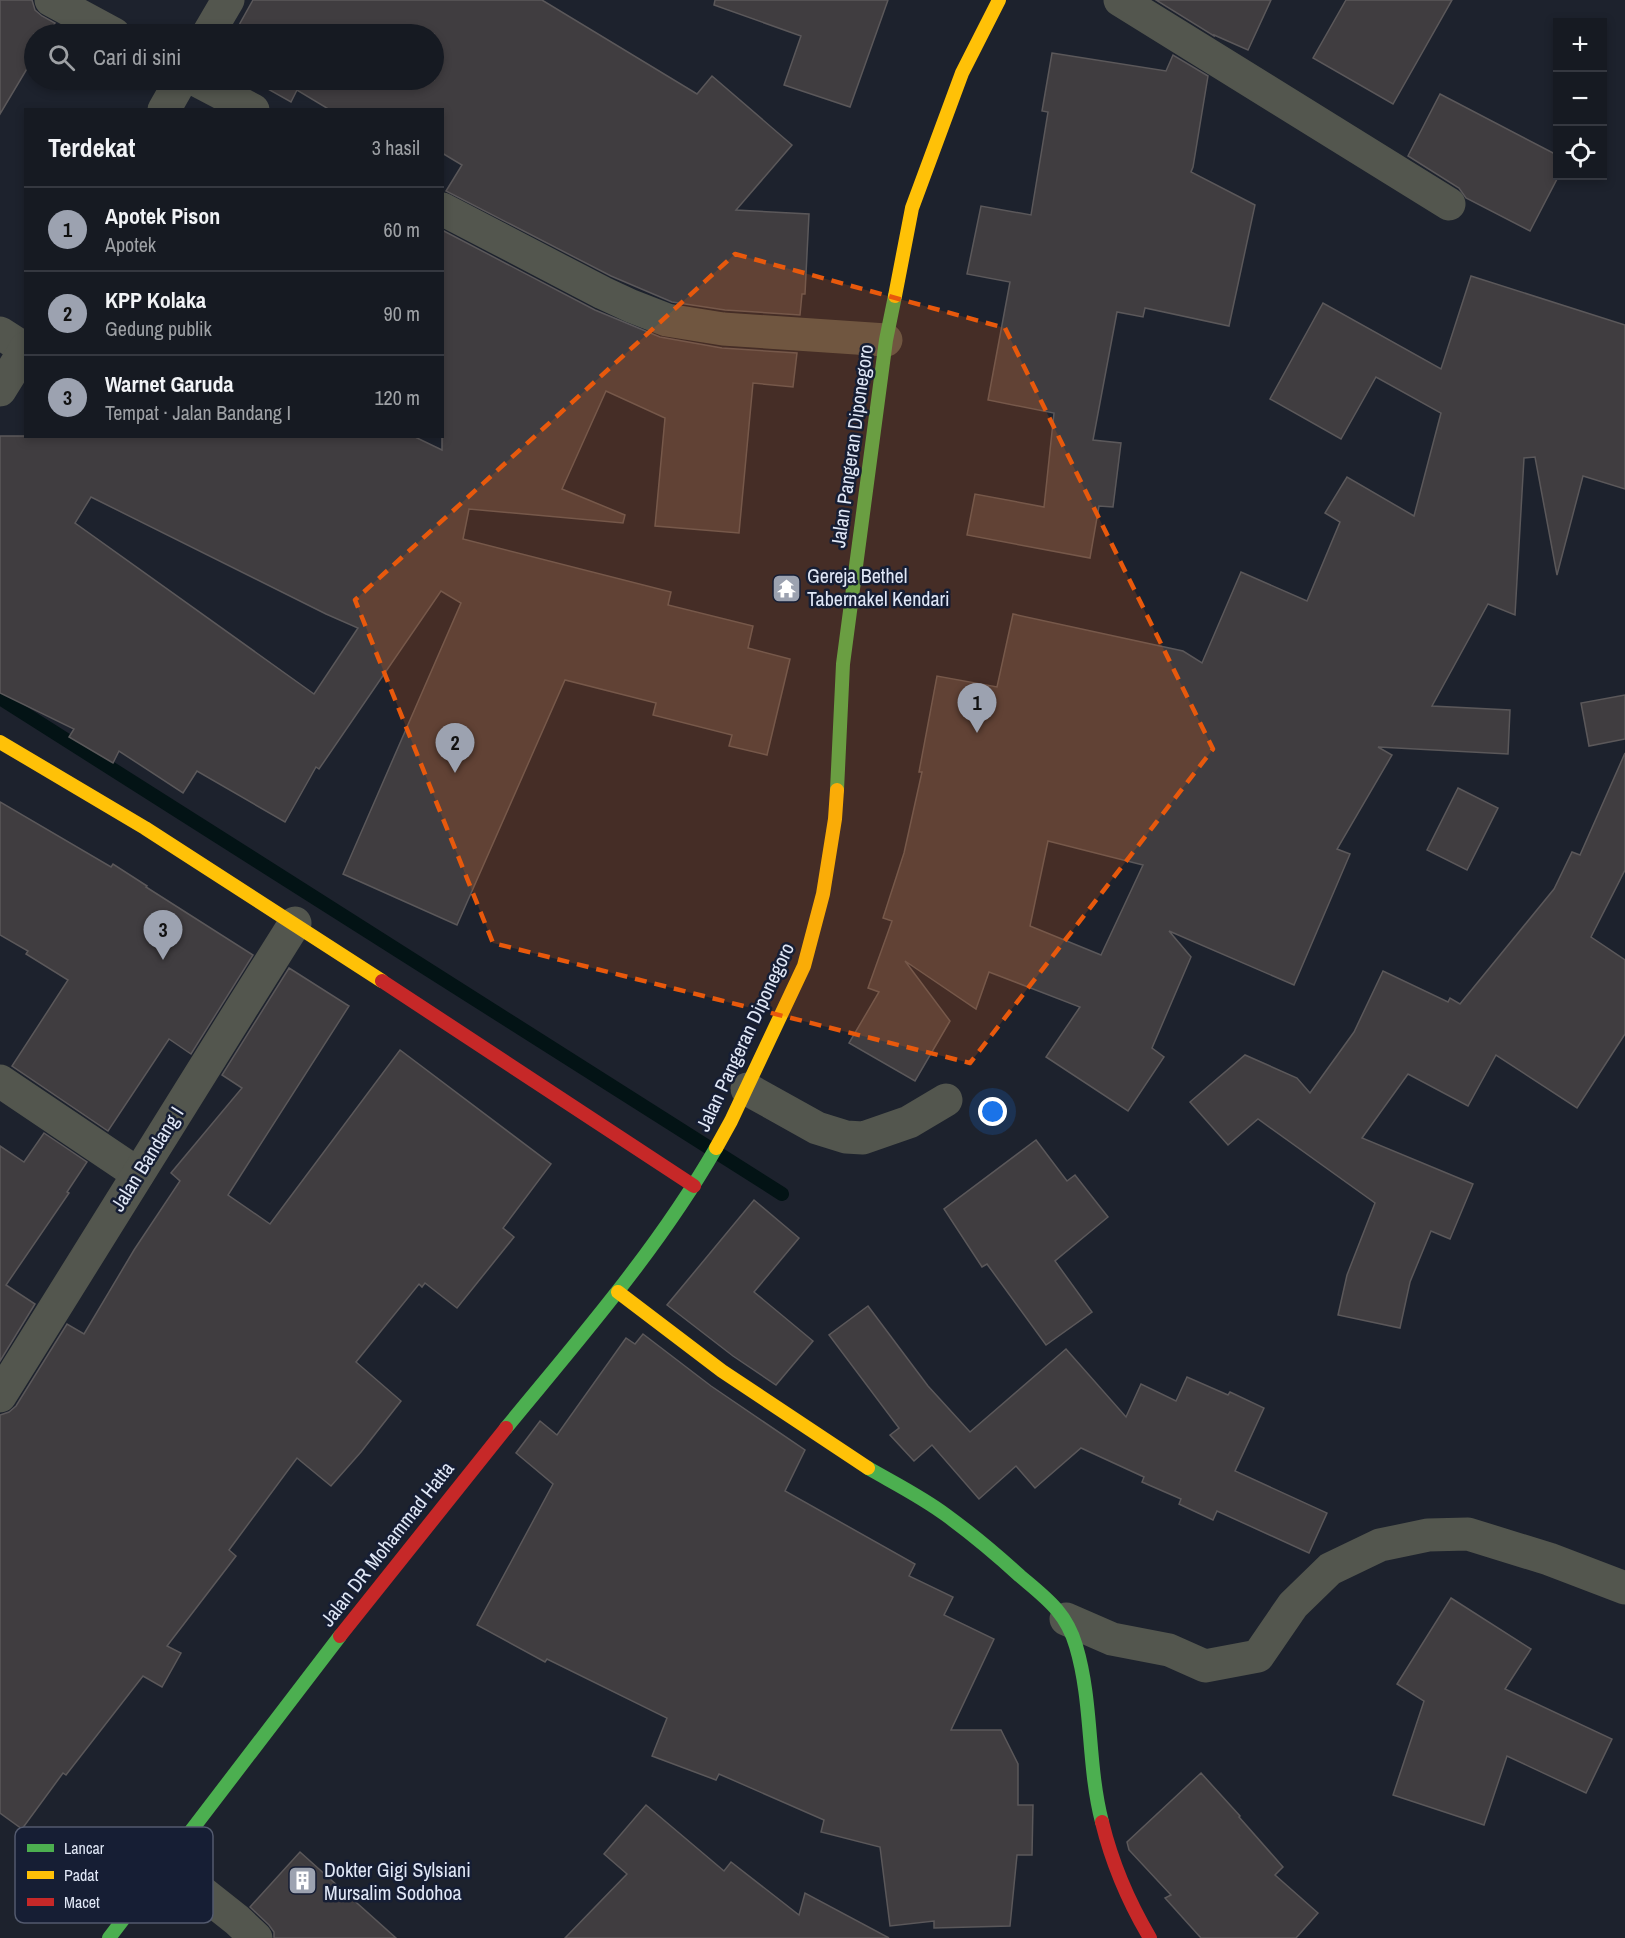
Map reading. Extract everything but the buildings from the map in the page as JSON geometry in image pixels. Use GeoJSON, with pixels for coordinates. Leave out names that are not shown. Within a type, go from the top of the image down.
{"type":"FeatureCollection","features":[{"type":"Feature","properties":{"kind":"main road","name":"Jalan Pangeran Diponegoro"},"geometry":{"type":"LineString","coordinates":[[697,1181],[747,1089],[804,966],[823,894],[835,819],[843,664],[886,340],[912,208],[962,73],[999,0]]}},
{"type":"Feature","properties":{"kind":"main road"},"geometry":{"type":"LineString","coordinates":[[0,741],[145,828],[697,1181]]}},
{"type":"Feature","properties":{"kind":"main road","name":"Jalan DR Mohammad Hatta"},"geometry":{"type":"LineString","coordinates":[[193,1827],[365,1603],[618,1292],[697,1181]]}},
{"type":"Feature","properties":{"kind":"main road"},"geometry":{"type":"LineString","coordinates":[[618,1292],[722,1371],[868,1468],[945,1514],[991,1550],[1059,1610],[1074,1636],[1081,1661],[1093,1773],[1105,1836],[1119,1879],[1136,1916],[1150,1938]]}},
{"type":"Feature","properties":{"kind":"main road","name":"Jalan DR Mohammad Hatta"},"geometry":{"type":"LineString","coordinates":[[109,1938],[120,1923]]}},
{"type":"Feature","properties":{"kind":"street"},"geometry":{"type":"LineString","coordinates":[[51,0],[95,24]]}},
{"type":"Feature","properties":{"kind":"street"},"geometry":{"type":"LineString","coordinates":[[214,24],[228,0]]}},
{"type":"Feature","properties":{"kind":"street"},"geometry":{"type":"LineString","coordinates":[[1120,0],[1449,204]]}},
{"type":"Feature","properties":{"kind":"street"},"geometry":{"type":"LineString","coordinates":[[165,108],[175,90]]}},
{"type":"Feature","properties":{"kind":"street"},"geometry":{"type":"LineString","coordinates":[[215,90],[249,108]]}},
{"type":"Feature","properties":{"kind":"street"},"geometry":{"type":"LineString","coordinates":[[444,210],[603,293],[667,320],[723,328],[886,340]]}},
{"type":"Feature","properties":{"kind":"street"},"geometry":{"type":"LineString","coordinates":[[0,333],[24,347]]}},
{"type":"Feature","properties":{"kind":"street"},"geometry":{"type":"LineString","coordinates":[[0,390],[24,350]]}},
{"type":"Feature","properties":{"kind":"street","name":"Jalan Bandang I"},"geometry":{"type":"LineString","coordinates":[[0,1396],[295,923]]}},
{"type":"Feature","properties":{"kind":"street"},"geometry":{"type":"LineString","coordinates":[[0,1081],[138,1174]]}},
{"type":"Feature","properties":{"kind":"street"},"geometry":{"type":"LineString","coordinates":[[747,1089],[817,1128],[846,1137],[863,1138],[909,1122],[946,1101]]}},
{"type":"Feature","properties":{"kind":"street"},"geometry":{"type":"LineString","coordinates":[[1066,1619],[1112,1639],[1168,1650],[1205,1666],[1258,1656],[1293,1605],[1330,1569],[1380,1545],[1428,1534],[1477,1536],[1549,1559],[1625,1588]]}},
{"type":"Feature","properties":{"kind":"street"},"geometry":{"type":"LineString","coordinates":[[213,1901],[256,1938]]}},
{"type":"Feature","properties":{"kind":"highlighted area"},"geometry":{"type":"Polygon","coordinates":[[[735,254],[1005,328],[1213,749],[970,1063],[493,943],[355,600],[735,254]]]}},
{"type":"Feature","properties":{"kind":"waterway"},"geometry":{"type":"LineString","coordinates":[[0,698],[782,1194]]}},
{"type":"Feature","properties":{"kind":"traffic: fast"},"geometry":{"type":"LineString","coordinates":[[837,790],[843,664],[886,340],[895,296]]}},
{"type":"Feature","properties":{"kind":"traffic: fast"},"geometry":{"type":"LineString","coordinates":[[506,1428],[644,1257],[716,1148]]}},
{"type":"Feature","properties":{"kind":"traffic: fast"},"geometry":{"type":"LineString","coordinates":[[868,1468],[927,1502],[956,1522],[1038,1591],[1054,1606],[1067,1624],[1076,1646],[1085,1689],[1094,1778],[1102,1822]]}},
{"type":"Feature","properties":{"kind":"traffic: fast"},"geometry":{"type":"LineString","coordinates":[[194,1827],[340,1636]]}},
{"type":"Feature","properties":{"kind":"traffic: fast"},"geometry":{"type":"LineString","coordinates":[[109,1938],[120,1923]]}},
{"type":"Feature","properties":{"kind":"traffic: slow"},"geometry":{"type":"LineString","coordinates":[[895,296],[912,208],[962,73],[999,0]]}},
{"type":"Feature","properties":{"kind":"traffic: slow"},"geometry":{"type":"LineString","coordinates":[[0,742],[145,828],[382,981]]}},
{"type":"Feature","properties":{"kind":"traffic: slow"},"geometry":{"type":"LineString","coordinates":[[716,1148],[804,966],[823,894],[835,819],[837,790]]}},
{"type":"Feature","properties":{"kind":"traffic: slow"},"geometry":{"type":"LineString","coordinates":[[618,1292],[722,1371],[868,1468]]}},
{"type":"Feature","properties":{"kind":"traffic: jam"},"geometry":{"type":"LineString","coordinates":[[382,981],[694,1186]]}},
{"type":"Feature","properties":{"kind":"traffic: jam"},"geometry":{"type":"LineString","coordinates":[[340,1636],[506,1428]]}},
{"type":"Feature","properties":{"kind":"traffic: jam"},"geometry":{"type":"LineString","coordinates":[[1102,1822],[1122,1882],[1150,1938]]}},
{"type":"Feature","properties":{"kind":"place","name":"Gereja Bethel Tabernakel Kendari"},"geometry":{"type":"Point","coordinates":[786,588]}},
{"type":"Feature","properties":{"kind":"place","name":"Apotek Pison"},"geometry":{"type":"Point","coordinates":[977,733]}},
{"type":"Feature","properties":{"kind":"place","name":"KPP Kolaka"},"geometry":{"type":"Point","coordinates":[455,773]}},
{"type":"Feature","properties":{"kind":"place","name":"Warnet Garuda"},"geometry":{"type":"Point","coordinates":[163,960]}},
{"type":"Feature","properties":{"kind":"place","name":"Dokter Gigi Sylsiani Mursalim Sodohoa"},"geometry":{"type":"Point","coordinates":[303,1881]}}]}
